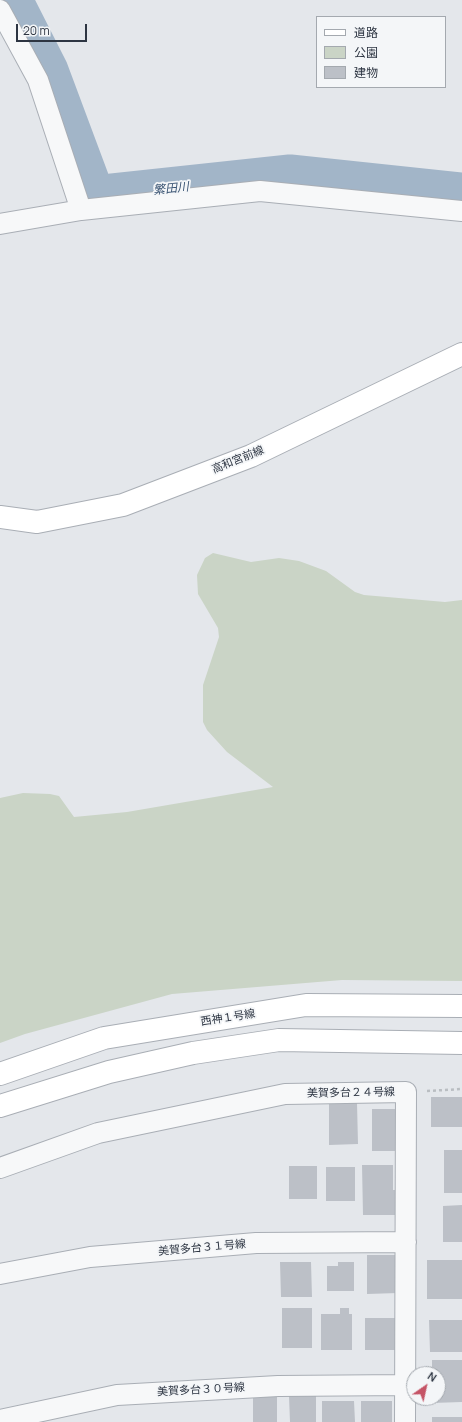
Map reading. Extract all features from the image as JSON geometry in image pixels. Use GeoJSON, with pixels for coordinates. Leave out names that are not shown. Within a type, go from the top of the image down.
{"type":"FeatureCollection","features":[{"type":"Feature","properties":{"kind":"street"},"geometry":{"type":"LineString","coordinates":[[0,10],[38,80],[81,210]]}},
{"type":"Feature","properties":{"kind":"street"},"geometry":{"type":"LineString","coordinates":[[0,224],[81,210],[260,191],[462,211]]}},
{"type":"Feature","properties":{"kind":"street","name":"高和宮前線"},"geometry":{"type":"LineString","coordinates":[[0,517],[37,522],[123,505],[251,456],[462,354]]}},
{"type":"Feature","properties":{"kind":"street","name":"西神１号線"},"geometry":{"type":"LineString","coordinates":[[0,1074],[104,1038],[306,1005],[462,1006]]}},
{"type":"Feature","properties":{"kind":"street"},"geometry":{"type":"LineString","coordinates":[[0,1106],[109,1072],[193,1053],[279,1040],[462,1043]]}},
{"type":"Feature","properties":{"kind":"street","name":"美賀多台２４号線"},"geometry":{"type":"LineString","coordinates":[[0,1168],[98,1133],[285,1094],[406,1092],[406,1366]]}},
{"type":"Feature","properties":{"kind":"street","name":"美賀多台３１号線"},"geometry":{"type":"LineString","coordinates":[[0,1274],[90,1257],[256,1243],[406,1242]]}},
{"type":"Feature","properties":{"kind":"street","name":"美賀多台２４号線"},"geometry":{"type":"LineString","coordinates":[[405,1422],[406,1385]]}},
{"type":"Feature","properties":{"kind":"street","name":"美賀多台３０号線"},"geometry":{"type":"LineString","coordinates":[[0,1420],[117,1395],[278,1386],[406,1385]]}},
{"type":"Feature","properties":{"kind":"path"},"geometry":{"type":"LineString","coordinates":[[406,1092],[462,1089]]}},
{"type":"Feature","properties":{"kind":"green space"},"geometry":{"type":"Polygon","coordinates":[[[213,553],[251,562],[279,558],[299,561],[326,571],[355,592],[364,595],[445,602],[462,600],[462,981],[342,980],[172,994],[25,1034],[0,1043],[0,798],[23,793],[50,794],[59,796],[74,817],[127,812],[273,787],[227,752],[207,730],[203,722],[203,685],[219,637],[218,628],[198,594],[197,575],[205,558],[213,553]]]}},
{"type":"Feature","properties":{"kind":"building"},"geometry":{"type":"Polygon","coordinates":[[[431,1097],[462,1097],[462,1127],[431,1127],[431,1097]]]}},
{"type":"Feature","properties":{"kind":"building"},"geometry":{"type":"Polygon","coordinates":[[[329,1103],[357,1103],[358,1144],[329,1145],[329,1103]]]}},
{"type":"Feature","properties":{"kind":"building"},"geometry":{"type":"Polygon","coordinates":[[[372,1109],[403,1109],[403,1151],[372,1151],[372,1109]]]}},
{"type":"Feature","properties":{"kind":"building"},"geometry":{"type":"Polygon","coordinates":[[[444,1150],[462,1150],[462,1193],[444,1193],[444,1150]]]}},
{"type":"Feature","properties":{"kind":"building"},"geometry":{"type":"Polygon","coordinates":[[[362,1165],[393,1165],[393,1190],[401,1190],[401,1215],[363,1215],[362,1165]]]}},
{"type":"Feature","properties":{"kind":"building"},"geometry":{"type":"Polygon","coordinates":[[[289,1166],[317,1166],[317,1199],[289,1199],[289,1166]]]}},
{"type":"Feature","properties":{"kind":"building"},"geometry":{"type":"Polygon","coordinates":[[[326,1167],[355,1167],[355,1201],[326,1201],[326,1167]]]}},
{"type":"Feature","properties":{"kind":"building"},"geometry":{"type":"Polygon","coordinates":[[[462,1205],[462,1242],[443,1242],[443,1206],[462,1205]]]}},
{"type":"Feature","properties":{"kind":"building"},"geometry":{"type":"Polygon","coordinates":[[[367,1255],[397,1255],[398,1293],[367,1294],[367,1255]]]}},
{"type":"Feature","properties":{"kind":"building"},"geometry":{"type":"Polygon","coordinates":[[[427,1260],[462,1260],[462,1299],[427,1299],[427,1260]]]}},
{"type":"Feature","properties":{"kind":"building"},"geometry":{"type":"Polygon","coordinates":[[[280,1262],[311,1262],[312,1297],[281,1297],[280,1262]]]}},
{"type":"Feature","properties":{"kind":"building"},"geometry":{"type":"Polygon","coordinates":[[[338,1262],[354,1262],[354,1291],[327,1291],[327,1266],[338,1266],[338,1262]]]}},
{"type":"Feature","properties":{"kind":"building"},"geometry":{"type":"Polygon","coordinates":[[[282,1308],[312,1308],[312,1348],[282,1348],[282,1308]]]}},
{"type":"Feature","properties":{"kind":"building"},"geometry":{"type":"Polygon","coordinates":[[[340,1308],[349,1308],[349,1314],[352,1314],[352,1350],[321,1350],[321,1314],[340,1314],[340,1308]]]}},
{"type":"Feature","properties":{"kind":"building"},"geometry":{"type":"Polygon","coordinates":[[[365,1318],[395,1318],[395,1350],[365,1350],[365,1318]]]}},
{"type":"Feature","properties":{"kind":"building"},"geometry":{"type":"Polygon","coordinates":[[[429,1320],[462,1320],[462,1352],[430,1352],[429,1320]]]}},
{"type":"Feature","properties":{"kind":"building"},"geometry":{"type":"Polygon","coordinates":[[[432,1360],[462,1360],[462,1402],[446,1403],[446,1366],[432,1366],[432,1360]]]}},
{"type":"Feature","properties":{"kind":"building"},"geometry":{"type":"Polygon","coordinates":[[[277,1395],[277,1422],[253,1422],[253,1396],[277,1395]]]}},
{"type":"Feature","properties":{"kind":"building"},"geometry":{"type":"Polygon","coordinates":[[[289,1396],[316,1396],[316,1422],[290,1422],[289,1396]]]}},
{"type":"Feature","properties":{"kind":"building"},"geometry":{"type":"Polygon","coordinates":[[[322,1401],[354,1401],[355,1422],[322,1422],[322,1401]]]}},
{"type":"Feature","properties":{"kind":"building"},"geometry":{"type":"Polygon","coordinates":[[[361,1401],[392,1401],[392,1422],[361,1422],[361,1401]]]}},
{"type":"Feature","properties":{"kind":"building"},"geometry":{"type":"Polygon","coordinates":[[[432,1417],[462,1417],[462,1422],[432,1422],[432,1417]]]}},
{"type":"Feature","properties":{"kind":"waterway","name":"繁田川"},"geometry":{"type":"LineString","coordinates":[[11,0],[47,71],[94,197],[290,176],[462,194]]}}]}
